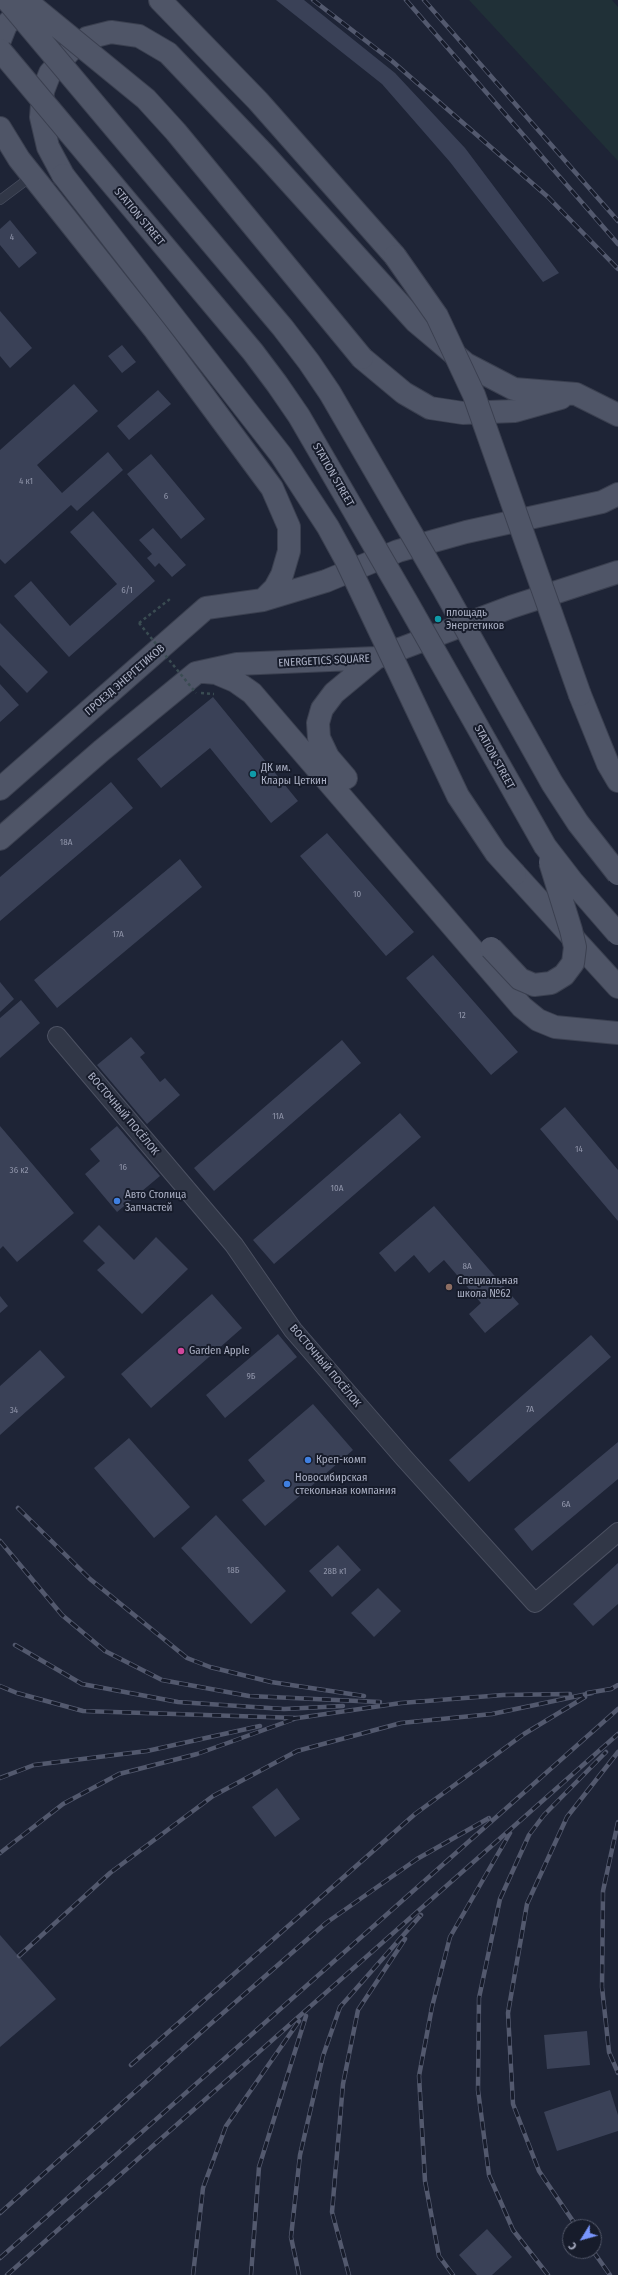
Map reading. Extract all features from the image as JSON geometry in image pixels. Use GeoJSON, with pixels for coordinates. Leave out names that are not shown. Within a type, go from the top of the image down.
{"type":"FeatureCollection","features":[{"type":"Feature","properties":{"kind":"main road"},"geometry":{"type":"LineString","coordinates":[[7,0],[283,328],[309,362],[330,393],[443,588],[552,783],[578,823],[618,874]]}},
{"type":"Feature","properties":{"kind":"main road"},"geometry":{"type":"LineString","coordinates":[[25,0],[146,99],[181,138],[362,358],[404,393],[430,408],[457,412],[515,411],[576,394]]}},
{"type":"Feature","properties":{"kind":"main road"},"geometry":{"type":"LineString","coordinates":[[0,40],[6,25],[31,0]]}},
{"type":"Feature","properties":{"kind":"main road"},"geometry":{"type":"LineString","coordinates":[[160,0],[258,101],[395,256],[437,316],[474,395],[580,695],[608,764],[618,781]]}},
{"type":"Feature","properties":{"kind":"main road"},"geometry":{"type":"LineString","coordinates":[[618,415],[576,394],[514,389],[466,364],[415,321],[266,156],[168,53],[139,36],[111,32],[87,38],[70,51],[50,73],[43,91],[41,118],[48,147],[63,175],[260,427],[328,527],[346,560],[458,796],[496,853],[618,987]]}},
{"type":"Feature","properties":{"kind":"main road","name":"STATION STREET"},"geometry":{"type":"LineString","coordinates":[[0,50],[252,352],[286,397],[408,604],[545,846],[572,882],[618,934]]}},
{"type":"Feature","properties":{"kind":"main road"},"geometry":{"type":"LineString","coordinates":[[0,128],[19,159],[155,330],[272,488],[289,527],[289,551],[282,575],[275,588],[263,600]]}},
{"type":"Feature","properties":{"kind":"main road"},"geometry":{"type":"LineString","coordinates":[[263,600],[326,581],[398,551],[466,532],[610,498]]}},
{"type":"Feature","properties":{"kind":"main road","name":"ENERGETICS SQUARE"},"geometry":{"type":"LineString","coordinates":[[202,672],[237,664],[376,658],[511,608],[618,572]]}},
{"type":"Feature","properties":{"kind":"main road","name":"ПРОЕЗД ЭНЕРГЕТИКОВ"},"geometry":{"type":"LineString","coordinates":[[0,789],[206,608],[263,600]]}},
{"type":"Feature","properties":{"kind":"main road"},"geometry":{"type":"LineString","coordinates":[[376,658],[346,682],[322,709],[318,723],[319,738],[328,757],[491,948],[520,979],[534,985],[551,983],[564,975],[573,963],[574,947],[571,930],[545,846]]}},
{"type":"Feature","properties":{"kind":"main road"},"geometry":{"type":"LineString","coordinates":[[0,839],[100,751],[196,673],[216,673],[235,681],[252,693],[522,1007],[538,1020],[555,1027],[618,1033]]}},
{"type":"Feature","properties":{"kind":"street"},"geometry":{"type":"LineString","coordinates":[[0,138],[19,159]]}},
{"type":"Feature","properties":{"kind":"street","name":"ВОСТОЧНЫЙ ПОСЁЛОК"},"geometry":{"type":"LineString","coordinates":[[57,1036],[234,1245],[293,1330],[404,1458],[535,1603],[618,1532]]}},
{"type":"Feature","properties":{"kind":"lane"},"geometry":{"type":"LineString","coordinates":[[0,200],[32,176]]}},
{"type":"Feature","properties":{"kind":"path"},"geometry":{"type":"LineString","coordinates":[[170,600],[139,623],[196,693]]}},
{"type":"Feature","properties":{"kind":"shaded area"},"geometry":{"type":"Polygon","coordinates":[[[469,0],[612,0],[618,7],[618,161],[469,0]]]}},
{"type":"Feature","properties":{"kind":"building"},"geometry":{"type":"Polygon","coordinates":[[[276,0],[304,0],[395,73],[465,148],[559,273],[543,282],[450,162],[382,84],[276,0]]]}},
{"type":"Feature","properties":{"kind":"building"},"geometry":{"type":"Polygon","coordinates":[[[10,220],[37,253],[19,268],[0,245],[0,229],[10,220]]]}},
{"type":"Feature","properties":{"kind":"building"},"geometry":{"type":"Polygon","coordinates":[[[0,311],[32,348],[10,368],[0,356],[0,311]]]}},
{"type":"Feature","properties":{"kind":"building"},"geometry":{"type":"Polygon","coordinates":[[[122,345],[136,362],[122,373],[108,356],[122,345]]]}},
{"type":"Feature","properties":{"kind":"building"},"geometry":{"type":"Polygon","coordinates":[[[74,384],[98,411],[37,465],[62,493],[108,452],[123,470],[77,511],[71,505],[5,564],[0,559],[0,450],[74,384]]]}},
{"type":"Feature","properties":{"kind":"building"},"geometry":{"type":"Polygon","coordinates":[[[158,390],[171,404],[129,440],[117,426],[158,390]]]}},
{"type":"Feature","properties":{"kind":"building"},"geometry":{"type":"Polygon","coordinates":[[[151,454],[205,519],[181,539],[127,474],[151,454]]]}},
{"type":"Feature","properties":{"kind":"building"},"geometry":{"type":"Polygon","coordinates":[[[93,511],[155,581],[69,657],[14,596],[31,581],[70,626],[117,584],[70,532],[93,511]]]}},
{"type":"Feature","properties":{"kind":"building"},"geometry":{"type":"Polygon","coordinates":[[[153,528],[186,565],[172,577],[159,563],[155,567],[147,558],[152,554],[139,540],[153,528]]]}},
{"type":"Feature","properties":{"kind":"building"},"geometry":{"type":"Polygon","coordinates":[[[0,623],[48,672],[27,693],[0,665],[0,623]]]}},
{"type":"Feature","properties":{"kind":"building"},"geometry":{"type":"Polygon","coordinates":[[[0,684],[19,705],[0,722],[0,684]]]}},
{"type":"Feature","properties":{"kind":"building","name":"ДК им. Клары Цеткин"},"geometry":{"type":"Polygon","coordinates":[[[213,697],[298,801],[271,823],[210,748],[161,788],[137,759],[213,697]]]}},
{"type":"Feature","properties":{"kind":"building"},"geometry":{"type":"Polygon","coordinates":[[[111,782],[133,808],[0,921],[0,877],[111,782]]]}},
{"type":"Feature","properties":{"kind":"building"},"geometry":{"type":"Polygon","coordinates":[[[327,833],[414,932],[386,956],[300,856],[327,833]]]}},
{"type":"Feature","properties":{"kind":"building"},"geometry":{"type":"Polygon","coordinates":[[[180,859],[202,887],[57,1008],[34,980],[180,859]]]}},
{"type":"Feature","properties":{"kind":"building"},"geometry":{"type":"Polygon","coordinates":[[[433,955],[518,1052],[491,1075],[406,978],[433,955]]]}},
{"type":"Feature","properties":{"kind":"building"},"geometry":{"type":"Polygon","coordinates":[[[0,982],[14,999],[0,1012],[0,982]]]}},
{"type":"Feature","properties":{"kind":"building"},"geometry":{"type":"Polygon","coordinates":[[[21,1000],[40,1023],[0,1058],[0,1018],[21,1000]]]}},
{"type":"Feature","properties":{"kind":"building"},"geometry":{"type":"Polygon","coordinates":[[[131,1037],[145,1053],[140,1057],[160,1082],[165,1078],[180,1095],[147,1124],[97,1065],[131,1037]]]}},
{"type":"Feature","properties":{"kind":"building"},"geometry":{"type":"Polygon","coordinates":[[[342,1040],[361,1063],[214,1191],[194,1168],[342,1040]]]}},
{"type":"Feature","properties":{"kind":"building"},"geometry":{"type":"Polygon","coordinates":[[[565,1107],[618,1170],[618,1221],[540,1129],[565,1107]]]}},
{"type":"Feature","properties":{"kind":"building"},"geometry":{"type":"Polygon","coordinates":[[[400,1113],[421,1137],[274,1264],[253,1240],[400,1113]]]}},
{"type":"Feature","properties":{"kind":"building"},"geometry":{"type":"Polygon","coordinates":[[[0,1126],[74,1213],[17,1262],[3,1246],[0,1249],[0,1126]]]}},
{"type":"Feature","properties":{"kind":"building"},"geometry":{"type":"Polygon","coordinates":[[[117,1126],[160,1176],[117,1212],[85,1174],[100,1161],[90,1149],[117,1126]]]}},
{"type":"Feature","properties":{"kind":"building"},"geometry":{"type":"Polygon","coordinates":[[[434,1206],[519,1304],[485,1333],[469,1314],[481,1303],[444,1260],[429,1273],[414,1255],[395,1272],[379,1253],[434,1206]]]}},
{"type":"Feature","properties":{"kind":"building"},"geometry":{"type":"Polygon","coordinates":[[[99,1225],[134,1260],[156,1237],[188,1269],[142,1314],[97,1270],[105,1263],[83,1241],[99,1225]]]}},
{"type":"Feature","properties":{"kind":"building","name":"Garden Apple"},"geometry":{"type":"Polygon","coordinates":[[[212,1294],[242,1328],[151,1408],[121,1374],[212,1294]]]}},
{"type":"Feature","properties":{"kind":"building"},"geometry":{"type":"Polygon","coordinates":[[[0,1296],[8,1306],[0,1313],[0,1296]]]}},
{"type":"Feature","properties":{"kind":"building"},"geometry":{"type":"Polygon","coordinates":[[[278,1334],[297,1357],[225,1418],[206,1395],[278,1334]]]}},
{"type":"Feature","properties":{"kind":"building"},"geometry":{"type":"Polygon","coordinates":[[[591,1335],[611,1357],[469,1482],[449,1460],[591,1335]]]}},
{"type":"Feature","properties":{"kind":"building"},"geometry":{"type":"Polygon","coordinates":[[[40,1350],[65,1377],[0,1435],[0,1386],[40,1350]]]}},
{"type":"Feature","properties":{"kind":"building"},"geometry":{"type":"Polygon","coordinates":[[[313,1404],[353,1450],[265,1526],[242,1500],[265,1481],[248,1460],[313,1404]]]}},
{"type":"Feature","properties":{"kind":"building"},"geometry":{"type":"Polygon","coordinates":[[[129,1438],[190,1507],[154,1538],[94,1468],[129,1438]]]}},
{"type":"Feature","properties":{"kind":"building"},"geometry":{"type":"Polygon","coordinates":[[[618,1442],[618,1479],[532,1551],[514,1529],[618,1442]]]}},
{"type":"Feature","properties":{"kind":"building"},"geometry":{"type":"Polygon","coordinates":[[[216,1515],[286,1591],[251,1624],[181,1548],[216,1515]]]}},
{"type":"Feature","properties":{"kind":"building"},"geometry":{"type":"Polygon","coordinates":[[[338,1545],[361,1570],[332,1597],[309,1571],[338,1545]]]}},
{"type":"Feature","properties":{"kind":"building"},"geometry":{"type":"Polygon","coordinates":[[[618,1563],[618,1604],[593,1626],[573,1604],[618,1563]]]}},
{"type":"Feature","properties":{"kind":"building"},"geometry":{"type":"Polygon","coordinates":[[[378,1588],[401,1611],[374,1637],[351,1613],[378,1588]]]}},
{"type":"Feature","properties":{"kind":"building"},"geometry":{"type":"Polygon","coordinates":[[[277,1788],[300,1819],[275,1837],[252,1807],[277,1788]]]}},
{"type":"Feature","properties":{"kind":"building"},"geometry":{"type":"Polygon","coordinates":[[[0,1935],[56,1999],[0,2047],[0,1935]]]}},
{"type":"Feature","properties":{"kind":"building"},"geometry":{"type":"Polygon","coordinates":[[[587,2031],[590,2065],[547,2069],[544,2035],[587,2031]]]}},
{"type":"Feature","properties":{"kind":"building"},"geometry":{"type":"Polygon","coordinates":[[[610,2090],[618,2115],[618,2131],[557,2151],[544,2112],[610,2090]]]}},
{"type":"Feature","properties":{"kind":"building"},"geometry":{"type":"Polygon","coordinates":[[[487,2229],[512,2257],[492,2275],[477,2275],[459,2255],[487,2229]]]}},
{"type":"Feature","properties":{"kind":"railway"},"geometry":{"type":"LineString","coordinates":[[313,0],[392,61],[548,197],[618,269]]}},
{"type":"Feature","properties":{"kind":"railway"},"geometry":{"type":"LineString","coordinates":[[406,0],[618,244]]}},
{"type":"Feature","properties":{"kind":"railway"},"geometry":{"type":"LineString","coordinates":[[424,0],[618,221]]}},
{"type":"Feature","properties":{"kind":"railway"},"geometry":{"type":"LineString","coordinates":[[18,1508],[90,1579],[187,1658],[210,1667],[271,1682],[364,1696]]}},
{"type":"Feature","properties":{"kind":"railway"},"geometry":{"type":"LineString","coordinates":[[0,1541],[62,1615],[105,1651],[162,1680],[249,1696],[380,1702]]}},
{"type":"Feature","properties":{"kind":"railway"},"geometry":{"type":"LineString","coordinates":[[15,1645],[82,1684],[178,1702],[284,1709],[343,1706]]}},
{"type":"Feature","properties":{"kind":"railway"},"geometry":{"type":"LineString","coordinates":[[587,1693],[611,1689],[618,1685]]}},
{"type":"Feature","properties":{"kind":"railway"},"geometry":{"type":"LineString","coordinates":[[0,1686],[17,1693],[83,1711],[297,1718],[197,1754],[119,1774],[63,1804],[0,1853]]}},
{"type":"Feature","properties":{"kind":"railway"},"geometry":{"type":"LineString","coordinates":[[19,1956],[110,1873],[213,1796],[297,1751],[401,1723],[492,1714],[592,1693]]}},
{"type":"Feature","properties":{"kind":"railway"},"geometry":{"type":"LineString","coordinates":[[291,1719],[401,1703],[503,1695],[570,1694]]}},
{"type":"Feature","properties":{"kind":"railway"},"geometry":{"type":"LineString","coordinates":[[131,2065],[415,1814],[524,1734],[585,1697]]}},
{"type":"Feature","properties":{"kind":"railway"},"geometry":{"type":"LineString","coordinates":[[0,2258],[618,1709]]}},
{"type":"Feature","properties":{"kind":"railway"},"geometry":{"type":"LineString","coordinates":[[0,1778],[34,1765],[147,1751],[260,1726]]}},
{"type":"Feature","properties":{"kind":"railway"},"geometry":{"type":"LineString","coordinates":[[7,2275],[618,1734]]}},
{"type":"Feature","properties":{"kind":"railway"},"geometry":{"type":"LineString","coordinates":[[548,2275],[513,2230],[489,2175],[478,2090],[479,1998],[500,1899],[529,1835],[544,1815],[606,1752]]}},
{"type":"Feature","properties":{"kind":"railway"},"geometry":{"type":"LineString","coordinates":[[572,2219],[539,2171],[513,2104],[508,2013],[527,1904],[567,1817],[618,1752]]}},
{"type":"Feature","properties":{"kind":"railway"},"geometry":{"type":"LineString","coordinates":[[0,2213],[207,2027],[326,1923],[417,1859],[489,1818]]}},
{"type":"Feature","properties":{"kind":"railway"},"geometry":{"type":"LineString","coordinates":[[618,1822],[603,1891],[602,1987],[609,2052],[618,2073]]}},
{"type":"Feature","properties":{"kind":"railway"},"geometry":{"type":"LineString","coordinates":[[453,2275],[439,2256],[425,2181],[419,2076],[432,2007],[450,1937],[510,1833]]}},
{"type":"Feature","properties":{"kind":"railway"},"geometry":{"type":"LineString","coordinates":[[299,2275],[291,2237],[300,2155],[323,2056],[340,2007],[421,1915]]}},
{"type":"Feature","properties":{"kind":"railway"},"geometry":{"type":"LineString","coordinates":[[349,2275],[332,2212],[343,2084],[358,2010],[405,1939]]}},
{"type":"Feature","properties":{"kind":"railway"},"geometry":{"type":"LineString","coordinates":[[251,2275],[259,2167],[306,2016]]}},
{"type":"Feature","properties":{"kind":"railway"},"geometry":{"type":"LineString","coordinates":[[193,2275],[203,2188],[226,2126],[299,2021]]}},
{"type":"Feature","properties":{"kind":"railway"},"geometry":{"type":"LineString","coordinates":[[599,2259],[610,2275]]}},
{"type":"Feature","properties":{"kind":"place","name":"площадь Энергетиков"},"geometry":{"type":"Point","coordinates":[438,619]}},
{"type":"Feature","properties":{"kind":"place","name":"ДК им. Клары Цеткин"},"geometry":{"type":"Point","coordinates":[253,774]}},
{"type":"Feature","properties":{"kind":"place","name":"Авто Столица Запчастей"},"geometry":{"type":"Point","coordinates":[117,1201]}},
{"type":"Feature","properties":{"kind":"place","name":"Специальная школа №62"},"geometry":{"type":"Point","coordinates":[449,1287]}},
{"type":"Feature","properties":{"kind":"place","name":"Garden Apple"},"geometry":{"type":"Point","coordinates":[181,1351]}},
{"type":"Feature","properties":{"kind":"place","name":"Креп-комп"},"geometry":{"type":"Point","coordinates":[308,1460]}},
{"type":"Feature","properties":{"kind":"place","name":"Новосибирская стекольная компания"},"geometry":{"type":"Point","coordinates":[287,1484]}}]}
